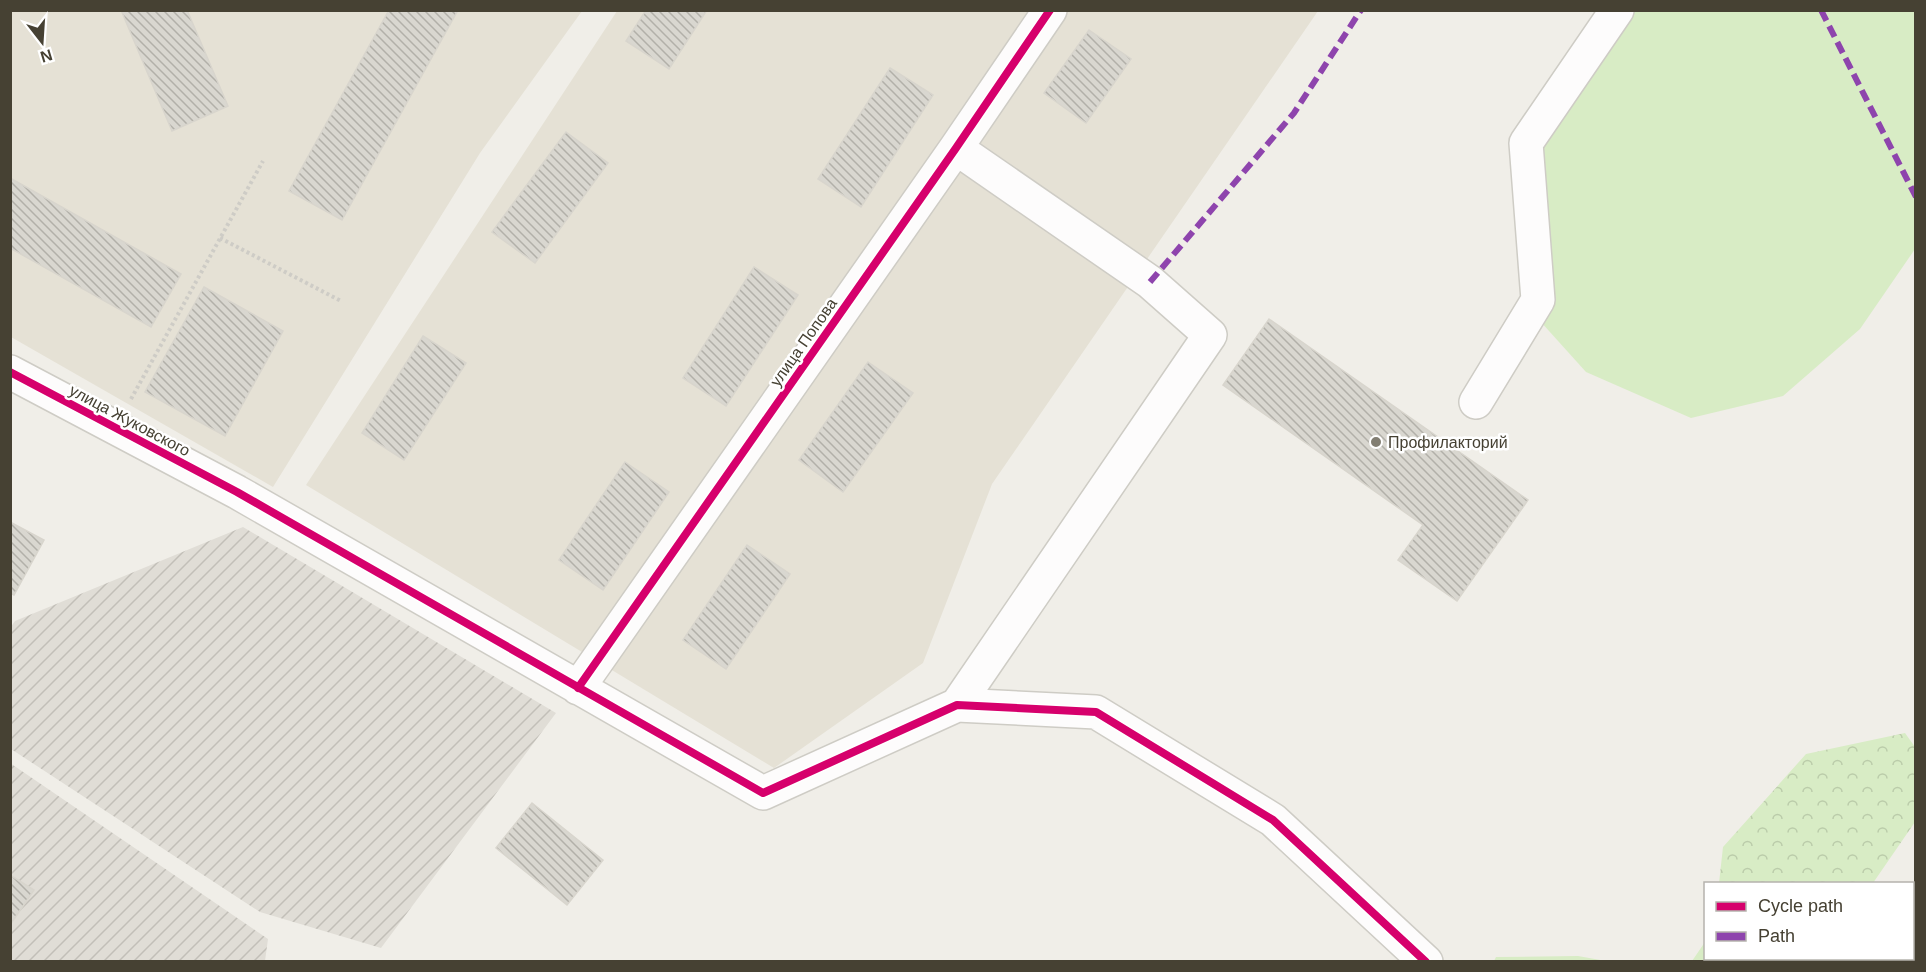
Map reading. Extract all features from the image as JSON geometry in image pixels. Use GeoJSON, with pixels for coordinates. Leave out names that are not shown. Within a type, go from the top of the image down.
{"type":"FeatureCollection","features":[{"type":"Feature","properties":{"kind":"street","name":"улица Попова"},"geometry":{"type":"LineString","coordinates":[[578,688],[1050,10]]}},
{"type":"Feature","properties":{"kind":"street"},"geometry":{"type":"LineString","coordinates":[[1476,402],[1538,300],[1526,143],[1617,10]]}},
{"type":"Feature","properties":{"kind":"street"},"geometry":{"type":"LineString","coordinates":[[956,148],[1150,282],[1210,335],[957,705]]}},
{"type":"Feature","properties":{"kind":"street","name":"улица Жуковского"},"geometry":{"type":"LineString","coordinates":[[10,372],[237,492],[763,793],[957,705]]}},
{"type":"Feature","properties":{"kind":"street"},"geometry":{"type":"LineString","coordinates":[[957,705],[1096,712],[1273,820],[1426,962]]}},
{"type":"Feature","properties":{"kind":"path"},"geometry":{"type":"LineString","coordinates":[[116,427],[262,161]]}},
{"type":"Feature","properties":{"kind":"path"},"geometry":{"type":"LineString","coordinates":[[220,238],[341,301]]}},
{"type":"Feature","properties":{"kind":"shaded area"},"geometry":{"type":"Polygon","coordinates":[[[11,11],[582,11],[480,153],[273,487],[11,337],[11,11]]]}},
{"type":"Feature","properties":{"kind":"shaded area"},"geometry":{"type":"Polygon","coordinates":[[[617,11],[1318,11],[992,484],[923,663],[774,768],[306,485],[617,11]]]}},
{"type":"Feature","properties":{"kind":"shaded area"},"geometry":{"type":"Polygon","coordinates":[[[243,527],[556,713],[381,948],[260,912],[11,749],[10,628],[15,621],[243,527]]]}},
{"type":"Feature","properties":{"kind":"shaded area"},"geometry":{"type":"Polygon","coordinates":[[[10,763],[268,939],[265,961],[11,961],[10,763]]]}},
{"type":"Feature","properties":{"kind":"green space"},"geometry":{"type":"Polygon","coordinates":[[[1604,11],[1915,11],[1915,249],[1860,329],[1783,396],[1691,418],[1586,372],[1522,301],[1512,142],[1604,11]]]}},
{"type":"Feature","properties":{"kind":"green space"},"geometry":{"type":"Polygon","coordinates":[[[1905,733],[1915,747],[1915,822],[1874,882],[1719,882],[1723,847],[1806,754],[1905,733]]]}},
{"type":"Feature","properties":{"kind":"green space"},"geometry":{"type":"Polygon","coordinates":[[[1704,943],[1704,960],[1834,960],[1833,962],[1692,961],[1704,943]]]}},
{"type":"Feature","properties":{"kind":"green space"},"geometry":{"type":"Polygon","coordinates":[[[1578,956],[1606,961],[1494,961],[1496,957],[1578,956]]]}},
{"type":"Feature","properties":{"kind":"building"},"geometry":{"type":"Polygon","coordinates":[[[121,10],[187,10],[228,106],[172,131],[121,10]]]}},
{"type":"Feature","properties":{"kind":"building"},"geometry":{"type":"Polygon","coordinates":[[[389,10],[458,10],[342,220],[289,191],[389,10]]]}},
{"type":"Feature","properties":{"kind":"building"},"geometry":{"type":"Polygon","coordinates":[[[646,10],[707,10],[669,69],[626,41],[646,10]]]}},
{"type":"Feature","properties":{"kind":"building"},"geometry":{"type":"Polygon","coordinates":[[[1089,30],[1131,59],[1086,123],[1044,93],[1089,30]]]}},
{"type":"Feature","properties":{"kind":"building"},"geometry":{"type":"Polygon","coordinates":[[[890,68],[933,95],[861,207],[818,179],[890,68]]]}},
{"type":"Feature","properties":{"kind":"building"},"geometry":{"type":"Polygon","coordinates":[[[566,132],[608,163],[535,263],[492,232],[566,132]]]}},
{"type":"Feature","properties":{"kind":"building"},"geometry":{"type":"Polygon","coordinates":[[[10,178],[181,274],[151,327],[10,248],[10,178]]]}},
{"type":"Feature","properties":{"kind":"building"},"geometry":{"type":"Polygon","coordinates":[[[754,267],[798,295],[726,406],[683,378],[754,267]]]}},
{"type":"Feature","properties":{"kind":"building"},"geometry":{"type":"Polygon","coordinates":[[[204,287],[283,331],[225,436],[145,392],[204,287]]]}},
{"type":"Feature","properties":{"kind":"building","name":"Профилакторий"},"geometry":{"type":"Polygon","coordinates":[[[1269,319],[1528,500],[1457,601],[1398,560],[1423,525],[1223,385],[1269,319]]]}},
{"type":"Feature","properties":{"kind":"building"},"geometry":{"type":"Polygon","coordinates":[[[423,336],[466,363],[404,460],[362,433],[423,336]]]}},
{"type":"Feature","properties":{"kind":"building"},"geometry":{"type":"Polygon","coordinates":[[[868,362],[913,393],[843,492],[799,460],[868,362]]]}},
{"type":"Feature","properties":{"kind":"building"},"geometry":{"type":"Polygon","coordinates":[[[625,462],[669,492],[603,590],[559,560],[625,462]]]}},
{"type":"Feature","properties":{"kind":"building"},"geometry":{"type":"Polygon","coordinates":[[[10,522],[44,540],[14,595],[10,593],[10,522]]]}},
{"type":"Feature","properties":{"kind":"building"},"geometry":{"type":"Polygon","coordinates":[[[747,545],[790,574],[726,669],[683,640],[747,545]]]}},
{"type":"Feature","properties":{"kind":"building"},"geometry":{"type":"Polygon","coordinates":[[[532,803],[603,860],[567,905],[496,848],[532,803]]]}},
{"type":"Feature","properties":{"kind":"building"},"geometry":{"type":"Polygon","coordinates":[[[10,875],[34,890],[10,925],[10,875]]]}},
{"type":"Feature","properties":{"kind":"marked path"},"geometry":{"type":"LineString","coordinates":[[1150,282],[1294,113],[1361,10]]}},
{"type":"Feature","properties":{"kind":"marked path"},"geometry":{"type":"LineString","coordinates":[[1821,10],[1916,197]]}},
{"type":"Feature","properties":{"kind":"cycle path"},"geometry":{"type":"LineString","coordinates":[[578,688],[1050,10]]}},
{"type":"Feature","properties":{"kind":"cycle path"},"geometry":{"type":"LineString","coordinates":[[10,372],[237,492],[763,793],[957,705],[1096,712],[1273,820],[1426,962]]}},
{"type":"Feature","properties":{"kind":"place","name":"Профилакторий"},"geometry":{"type":"Point","coordinates":[1376,442]}}]}
